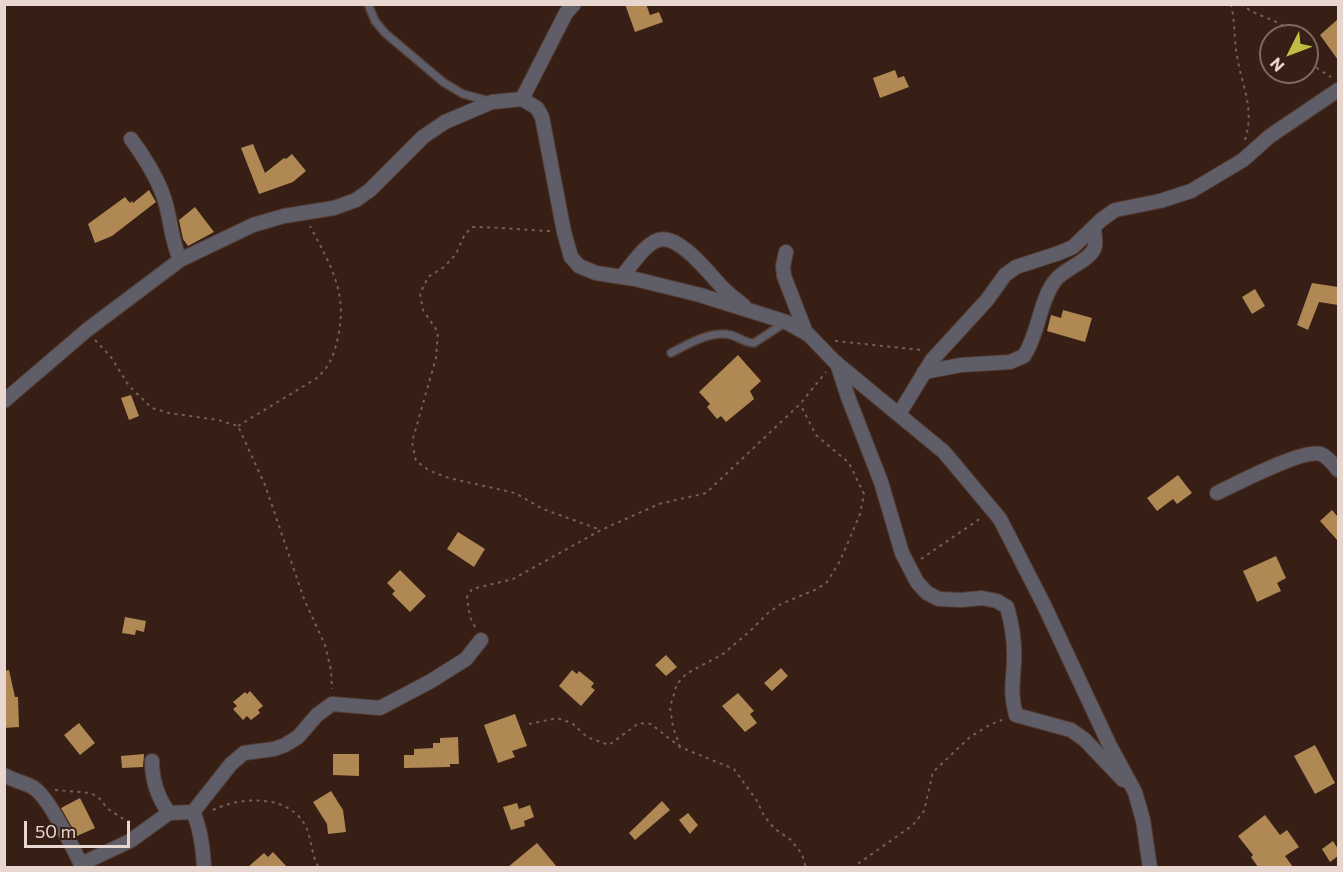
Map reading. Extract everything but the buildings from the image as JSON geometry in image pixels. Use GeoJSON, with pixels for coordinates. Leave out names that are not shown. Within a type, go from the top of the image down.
{"type":"FeatureCollection","features":[{"type":"Feature","properties":{"kind":"street"},"geometry":{"type":"LineString","coordinates":[[522,99],[566,13],[574,4]]}},
{"type":"Feature","properties":{"kind":"street"},"geometry":{"type":"LineString","coordinates":[[899,414],[924,372],[940,351],[987,300],[1005,276],[1016,267],[1072,247],[1115,210],[1160,201],[1191,191],[1243,160],[1270,136],[1338,90]]}},
{"type":"Feature","properties":{"kind":"street"},"geometry":{"type":"LineString","coordinates":[[4,401],[87,330],[180,260],[240,230],[284,216],[334,208],[356,200],[370,190],[423,137],[445,122],[492,102],[522,99],[537,108],[546,127],[564,232],[571,257],[579,266],[597,273],[622,276],[700,295],[786,322],[809,335],[836,362],[944,452],[993,510],[1039,595],[1109,744],[1135,792],[1143,820],[1150,867]]}},
{"type":"Feature","properties":{"kind":"street"},"geometry":{"type":"LineString","coordinates":[[131,139],[144,157],[158,184],[180,260]]}},
{"type":"Feature","properties":{"kind":"street"},"geometry":{"type":"LineString","coordinates":[[924,372],[961,365],[1010,362],[1024,356],[1036,333],[1050,287],[1060,273],[1090,255],[1095,247],[1094,227]]}},
{"type":"Feature","properties":{"kind":"street"},"geometry":{"type":"LineString","coordinates":[[622,276],[654,242],[666,239],[680,245],[750,311]]}},
{"type":"Feature","properties":{"kind":"street"},"geometry":{"type":"LineString","coordinates":[[786,252],[783,266],[784,276],[809,335]]}},
{"type":"Feature","properties":{"kind":"street"},"geometry":{"type":"LineString","coordinates":[[836,362],[881,482],[902,553],[919,585],[935,597],[949,600],[982,598],[1007,606],[1011,622],[1014,662],[1011,698],[1016,715],[1053,724],[1078,735],[1135,792]]}},
{"type":"Feature","properties":{"kind":"street"},"geometry":{"type":"LineString","coordinates":[[1217,493],[1279,465],[1311,454],[1321,454],[1338,470]]}},
{"type":"Feature","properties":{"kind":"street"},"geometry":{"type":"LineString","coordinates":[[204,867],[203,850],[195,817],[231,764],[243,753],[274,749],[285,745],[298,737],[317,715],[332,704],[380,708],[432,681],[465,659],[481,640]]}},
{"type":"Feature","properties":{"kind":"street"},"geometry":{"type":"LineString","coordinates":[[152,761],[156,786],[169,813]]}},
{"type":"Feature","properties":{"kind":"street"},"geometry":{"type":"LineString","coordinates":[[4,775],[33,788],[46,802],[81,864],[130,841],[169,813],[195,817]]}},
{"type":"Feature","properties":{"kind":"lane"},"geometry":{"type":"LineString","coordinates":[[368,4],[375,21],[385,33],[442,82],[463,94],[492,102]]}},
{"type":"Feature","properties":{"kind":"lane"},"geometry":{"type":"LineString","coordinates":[[671,353],[699,339],[722,334],[754,343],[786,322]]}},
{"type":"Feature","properties":{"kind":"path"},"geometry":{"type":"LineString","coordinates":[[1231,4],[1235,21],[1236,55],[1250,118],[1243,160]]}},
{"type":"Feature","properties":{"kind":"path"},"geometry":{"type":"LineString","coordinates":[[1241,4],[1252,13],[1282,24]]}},
{"type":"Feature","properties":{"kind":"path"},"geometry":{"type":"LineString","coordinates":[[1319,70],[1338,82]]}},
{"type":"Feature","properties":{"kind":"path"},"geometry":{"type":"LineString","coordinates":[[87,330],[111,357],[129,386],[152,408],[238,426],[317,378],[328,368],[335,351],[342,319],[339,289],[330,264],[303,213]]}},
{"type":"Feature","properties":{"kind":"path"},"geometry":{"type":"LineString","coordinates":[[564,232],[472,226],[464,236],[456,254],[444,267],[428,277],[420,294],[423,310],[438,332],[436,358],[412,442],[416,461],[430,471],[515,492],[543,509],[601,530]]}},
{"type":"Feature","properties":{"kind":"path"},"geometry":{"type":"LineString","coordinates":[[809,335],[940,351]]}},
{"type":"Feature","properties":{"kind":"path"},"geometry":{"type":"LineString","coordinates":[[481,640],[470,617],[467,597],[472,589],[513,579],[601,530],[658,504],[705,493],[800,404],[836,362]]}},
{"type":"Feature","properties":{"kind":"path"},"geometry":{"type":"LineString","coordinates":[[680,747],[673,727],[670,707],[677,684],[686,674],[723,654],[781,604],[817,589],[827,582],[840,561],[860,514],[864,494],[849,463],[816,435],[800,404]]}},
{"type":"Feature","properties":{"kind":"path"},"geometry":{"type":"LineString","coordinates":[[238,426],[265,485],[304,599],[326,645],[332,670],[332,704]]}},
{"type":"Feature","properties":{"kind":"path"},"geometry":{"type":"LineString","coordinates":[[908,568],[993,510]]}},
{"type":"Feature","properties":{"kind":"path"},"geometry":{"type":"LineString","coordinates":[[852,867],[913,825],[924,811],[933,772],[970,737],[992,724],[1016,715]]}},
{"type":"Feature","properties":{"kind":"path"},"geometry":{"type":"LineString","coordinates":[[530,724],[557,718],[572,723],[587,737],[609,745],[639,723],[651,724],[680,747],[734,769],[757,801],[764,816],[775,829],[791,840],[802,854],[806,867]]}},
{"type":"Feature","properties":{"kind":"path"},"geometry":{"type":"LineString","coordinates":[[33,788],[91,793],[99,798],[108,809],[125,820],[153,825]]}},
{"type":"Feature","properties":{"kind":"path"},"geometry":{"type":"LineString","coordinates":[[195,817],[226,804],[246,800],[260,799],[271,802],[296,814],[306,826],[319,867]]}}]}
